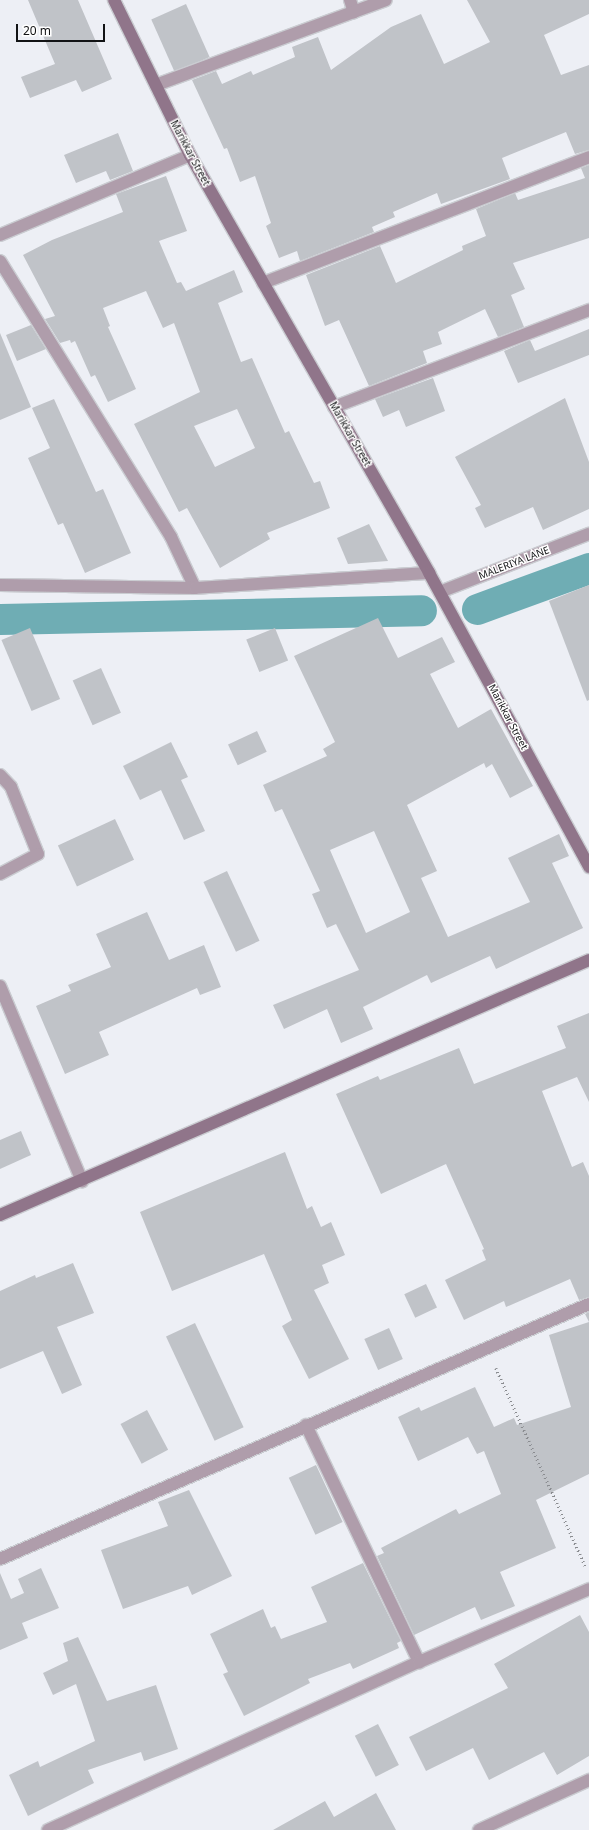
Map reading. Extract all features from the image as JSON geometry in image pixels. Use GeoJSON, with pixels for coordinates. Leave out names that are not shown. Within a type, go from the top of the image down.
{"type":"FeatureCollection","features":[{"type":"Feature","properties":{"kind":"street","name":"Marikkar Street"},"geometry":{"type":"LineString","coordinates":[[114,0],[190,155],[440,592],[589,867]]}},
{"type":"Feature","properties":{"kind":"street"},"geometry":{"type":"LineString","coordinates":[[350,0],[354,12]]}},
{"type":"Feature","properties":{"kind":"street"},"geometry":{"type":"LineString","coordinates":[[156,86],[386,0]]}},
{"type":"Feature","properties":{"kind":"street"},"geometry":{"type":"LineString","coordinates":[[0,235],[190,155]]}},
{"type":"Feature","properties":{"kind":"street"},"geometry":{"type":"LineString","coordinates":[[263,282],[589,157]]}},
{"type":"Feature","properties":{"kind":"street"},"geometry":{"type":"LineString","coordinates":[[0,261],[171,537],[195,588]]}},
{"type":"Feature","properties":{"kind":"street"},"geometry":{"type":"LineString","coordinates":[[334,407],[589,310]]}},
{"type":"Feature","properties":{"kind":"street","name":"MALERIYA LANE"},"geometry":{"type":"LineString","coordinates":[[440,592],[589,534]]}},
{"type":"Feature","properties":{"kind":"street"},"geometry":{"type":"LineString","coordinates":[[0,585],[195,588],[429,573]]}},
{"type":"Feature","properties":{"kind":"street"},"geometry":{"type":"LineString","coordinates":[[0,775],[11,787],[38,854],[0,874]]}},
{"type":"Feature","properties":{"kind":"street"},"geometry":{"type":"LineString","coordinates":[[0,1215],[82,1181],[589,960]]}},
{"type":"Feature","properties":{"kind":"street"},"geometry":{"type":"LineString","coordinates":[[0,986],[82,1181]]}},
{"type":"Feature","properties":{"kind":"street"},"geometry":{"type":"LineString","coordinates":[[0,1559],[486,1347],[589,1304]]}},
{"type":"Feature","properties":{"kind":"street"},"geometry":{"type":"LineString","coordinates":[[306,1425],[419,1662]]}},
{"type":"Feature","properties":{"kind":"street"},"geometry":{"type":"LineString","coordinates":[[48,1830],[419,1662],[589,1589]]}},
{"type":"Feature","properties":{"kind":"street"},"geometry":{"type":"LineString","coordinates":[[479,1830],[589,1780]]}},
{"type":"Feature","properties":{"kind":"path"},"geometry":{"type":"LineString","coordinates":[[486,1347],[589,1573]]}},
{"type":"Feature","properties":{"kind":"building"},"geometry":{"type":"Polygon","coordinates":[[[28,0],[78,0],[112,79],[82,92],[76,80],[30,98],[21,77],[55,64],[28,0]]]}},
{"type":"Feature","properties":{"kind":"building"},"geometry":{"type":"Polygon","coordinates":[[[467,0],[589,0],[589,14],[544,35],[561,75],[589,65],[589,150],[575,154],[566,132],[502,158],[510,179],[441,204],[437,193],[393,212],[395,217],[372,227],[374,232],[300,261],[297,251],[279,258],[266,226],[271,223],[255,176],[240,182],[227,148],[224,149],[192,80],[216,71],[222,84],[251,71],[253,75],[295,57],[292,47],[318,37],[331,70],[391,27],[421,14],[444,64],[490,42],[467,0]]]}},
{"type":"Feature","properties":{"kind":"building"},"geometry":{"type":"Polygon","coordinates":[[[186,4],[210,57],[175,72],[151,19],[186,4]]]}},
{"type":"Feature","properties":{"kind":"building"},"geometry":{"type":"Polygon","coordinates":[[[118,133],[133,171],[110,180],[106,171],[76,183],[64,155],[118,133]]]}},
{"type":"Feature","properties":{"kind":"building"},"geometry":{"type":"Polygon","coordinates":[[[589,165],[589,238],[513,263],[525,289],[511,295],[524,327],[498,337],[485,309],[438,332],[442,344],[423,351],[427,363],[369,386],[339,320],[325,326],[306,275],[380,246],[396,283],[463,250],[462,246],[486,236],[476,209],[515,193],[518,200],[585,178],[581,168],[589,165]]]}},
{"type":"Feature","properties":{"kind":"building"},"geometry":{"type":"Polygon","coordinates":[[[166,176],[187,231],[159,241],[177,283],[181,282],[186,291],[234,270],[243,292],[218,303],[241,362],[252,358],[285,433],[289,431],[314,483],[320,481],[330,508],[267,533],[270,539],[220,568],[187,508],[179,512],[134,424],[200,392],[174,323],[163,328],[146,291],[103,308],[110,326],[108,327],[136,389],[108,402],[95,375],[91,377],[75,341],[71,343],[70,340],[60,343],[45,319],[55,316],[23,255],[52,240],[123,212],[116,194],[166,176]],[[237,409],[194,426],[215,467],[255,448],[237,409]]]}},
{"type":"Feature","properties":{"kind":"building"},"geometry":{"type":"Polygon","coordinates":[[[31,325],[46,349],[17,361],[6,335],[31,325]]]}},
{"type":"Feature","properties":{"kind":"building"},"geometry":{"type":"Polygon","coordinates":[[[589,329],[589,355],[518,383],[504,351],[530,340],[535,351],[589,329]]]}},
{"type":"Feature","properties":{"kind":"building"},"geometry":{"type":"Polygon","coordinates":[[[0,333],[31,407],[0,420],[0,333]]]}},
{"type":"Feature","properties":{"kind":"building"},"geometry":{"type":"Polygon","coordinates":[[[433,378],[445,411],[406,427],[399,410],[383,417],[375,399],[433,378]]]}},
{"type":"Feature","properties":{"kind":"building"},"geometry":{"type":"Polygon","coordinates":[[[565,398],[589,462],[589,509],[543,530],[533,507],[485,528],[475,508],[481,505],[455,457],[565,398]]]}},
{"type":"Feature","properties":{"kind":"building"},"geometry":{"type":"Polygon","coordinates":[[[54,399],[96,492],[103,489],[131,553],[85,573],[63,523],[58,525],[28,458],[50,448],[32,408],[54,399]]]}},
{"type":"Feature","properties":{"kind":"building"},"geometry":{"type":"Polygon","coordinates":[[[369,524],[388,561],[348,564],[337,538],[369,524]]]}},
{"type":"Feature","properties":{"kind":"building"},"geometry":{"type":"Polygon","coordinates":[[[589,585],[589,700],[587,701],[549,601],[589,585]]]}},
{"type":"Feature","properties":{"kind":"building"},"geometry":{"type":"Polygon","coordinates":[[[378,618],[398,658],[442,637],[455,662],[430,674],[458,728],[491,709],[533,786],[510,798],[492,764],[486,768],[484,763],[407,805],[437,871],[421,878],[448,937],[530,902],[508,858],[559,834],[569,856],[552,863],[583,928],[496,969],[490,956],[431,983],[427,975],[363,1007],[373,1029],[341,1043],[327,1009],[284,1029],[273,1005],[359,970],[336,924],[327,928],[312,894],[320,891],[282,809],[275,812],[263,785],[327,756],[323,749],[335,742],[294,656],[378,618]],[[374,831],[330,850],[366,933],[410,912],[374,831]]]}},
{"type":"Feature","properties":{"kind":"building"},"geometry":{"type":"Polygon","coordinates":[[[30,628],[60,699],[32,711],[1,640],[30,628]]]}},
{"type":"Feature","properties":{"kind":"building"},"geometry":{"type":"Polygon","coordinates":[[[275,628],[288,660],[259,672],[246,640],[275,628]]]}},
{"type":"Feature","properties":{"kind":"building"},"geometry":{"type":"Polygon","coordinates":[[[101,668],[121,713],[93,725],[73,681],[101,668]]]}},
{"type":"Feature","properties":{"kind":"building"},"geometry":{"type":"Polygon","coordinates":[[[257,731],[267,752],[238,765],[228,745],[257,731]]]}},
{"type":"Feature","properties":{"kind":"building"},"geometry":{"type":"Polygon","coordinates":[[[171,742],[188,777],[181,780],[205,831],[184,840],[161,790],[140,800],[123,766],[171,742]]]}},
{"type":"Feature","properties":{"kind":"building"},"geometry":{"type":"Polygon","coordinates":[[[115,819],[134,860],[77,886],[58,846],[115,819]]]}},
{"type":"Feature","properties":{"kind":"building"},"geometry":{"type":"Polygon","coordinates":[[[227,871],[260,941],[236,952],[203,882],[227,871]]]}},
{"type":"Feature","properties":{"kind":"building"},"geometry":{"type":"Polygon","coordinates":[[[147,912],[169,960],[204,945],[221,987],[200,995],[197,988],[99,1032],[109,1055],[65,1074],[36,1006],[71,991],[68,985],[111,967],[96,934],[147,912]]]}},
{"type":"Feature","properties":{"kind":"building"},"geometry":{"type":"Polygon","coordinates":[[[589,1013],[589,1102],[577,1077],[542,1091],[572,1167],[583,1162],[589,1176],[589,1297],[579,1300],[570,1279],[506,1307],[504,1301],[464,1320],[445,1280],[486,1260],[482,1250],[484,1249],[446,1164],[381,1194],[336,1094],[378,1076],[380,1080],[459,1048],[474,1084],[566,1048],[557,1026],[589,1013]]]}},
{"type":"Feature","properties":{"kind":"building"},"geometry":{"type":"Polygon","coordinates":[[[21,1131],[31,1155],[0,1169],[0,1140],[21,1131]]]}},
{"type":"Feature","properties":{"kind":"building"},"geometry":{"type":"Polygon","coordinates":[[[285,1152],[307,1209],[312,1206],[321,1227],[331,1222],[345,1255],[322,1265],[329,1283],[314,1290],[349,1359],[309,1379],[282,1326],[292,1320],[264,1254],[172,1291],[140,1212],[285,1152]]]}},
{"type":"Feature","properties":{"kind":"building"},"geometry":{"type":"Polygon","coordinates":[[[73,1263],[94,1313],[57,1327],[82,1385],[62,1394],[43,1351],[0,1369],[0,1291],[35,1275],[36,1278],[73,1263]]]}},
{"type":"Feature","properties":{"kind":"building"},"geometry":{"type":"Polygon","coordinates":[[[426,1284],[437,1308],[415,1318],[404,1294],[426,1284]]]}},
{"type":"Feature","properties":{"kind":"building"},"geometry":{"type":"Polygon","coordinates":[[[589,1312],[589,1322],[585,1314],[589,1312]]]}},
{"type":"Feature","properties":{"kind":"building"},"geometry":{"type":"Polygon","coordinates":[[[589,1322],[589,1474],[536,1500],[556,1548],[500,1572],[515,1606],[481,1620],[475,1607],[414,1635],[377,1556],[384,1553],[381,1548],[456,1509],[459,1514],[501,1494],[484,1451],[477,1454],[468,1437],[418,1461],[398,1417],[419,1407],[421,1411],[475,1387],[494,1427],[514,1418],[517,1425],[571,1407],[549,1335],[589,1322]]]}},
{"type":"Feature","properties":{"kind":"building"},"geometry":{"type":"Polygon","coordinates":[[[195,1323],[244,1427],[215,1441],[166,1337],[195,1323]]]}},
{"type":"Feature","properties":{"kind":"building"},"geometry":{"type":"Polygon","coordinates":[[[389,1328],[403,1359],[378,1370],[364,1339],[389,1328]]]}},
{"type":"Feature","properties":{"kind":"building"},"geometry":{"type":"Polygon","coordinates":[[[147,1410],[168,1450],[142,1464],[121,1424],[147,1410]]]}},
{"type":"Feature","properties":{"kind":"building"},"geometry":{"type":"Polygon","coordinates":[[[316,1465],[343,1522],[315,1535],[289,1478],[316,1465]]]}},
{"type":"Feature","properties":{"kind":"building"},"geometry":{"type":"Polygon","coordinates":[[[189,1490],[232,1576],[192,1595],[188,1586],[123,1609],[101,1550],[168,1526],[158,1502],[189,1490]]]}},
{"type":"Feature","properties":{"kind":"building"},"geometry":{"type":"Polygon","coordinates":[[[363,1563],[401,1641],[397,1643],[399,1648],[353,1669],[350,1663],[308,1679],[310,1683],[244,1716],[223,1674],[228,1672],[210,1634],[263,1609],[271,1628],[275,1626],[281,1639],[327,1622],[311,1587],[363,1563]]]}},
{"type":"Feature","properties":{"kind":"building"},"geometry":{"type":"Polygon","coordinates":[[[41,1568],[59,1608],[22,1623],[28,1638],[0,1650],[0,1573],[11,1599],[24,1593],[18,1579],[41,1568]]]}},
{"type":"Feature","properties":{"kind":"building"},"geometry":{"type":"Polygon","coordinates":[[[580,1615],[589,1632],[589,1756],[557,1775],[544,1752],[489,1780],[473,1748],[426,1771],[409,1737],[508,1688],[494,1664],[580,1615]]]}},
{"type":"Feature","properties":{"kind":"building"},"geometry":{"type":"Polygon","coordinates":[[[78,1637],[107,1701],[156,1685],[178,1749],[144,1761],[141,1752],[88,1770],[94,1783],[28,1816],[9,1775],[38,1761],[40,1767],[95,1741],[76,1684],[53,1695],[43,1673],[68,1661],[63,1643],[78,1637]]]}},
{"type":"Feature","properties":{"kind":"building"},"geometry":{"type":"Polygon","coordinates":[[[378,1724],[399,1765],[376,1777],[355,1736],[378,1724]]]}},
{"type":"Feature","properties":{"kind":"building"},"geometry":{"type":"Polygon","coordinates":[[[376,1793],[396,1830],[273,1830],[325,1801],[334,1817],[376,1793]]]}},
{"type":"Feature","properties":{"kind":"waterway"},"geometry":{"type":"LineString","coordinates":[[477,609],[589,568]]}},
{"type":"Feature","properties":{"kind":"waterway"},"geometry":{"type":"LineString","coordinates":[[0,619],[421,610]]}}]}
